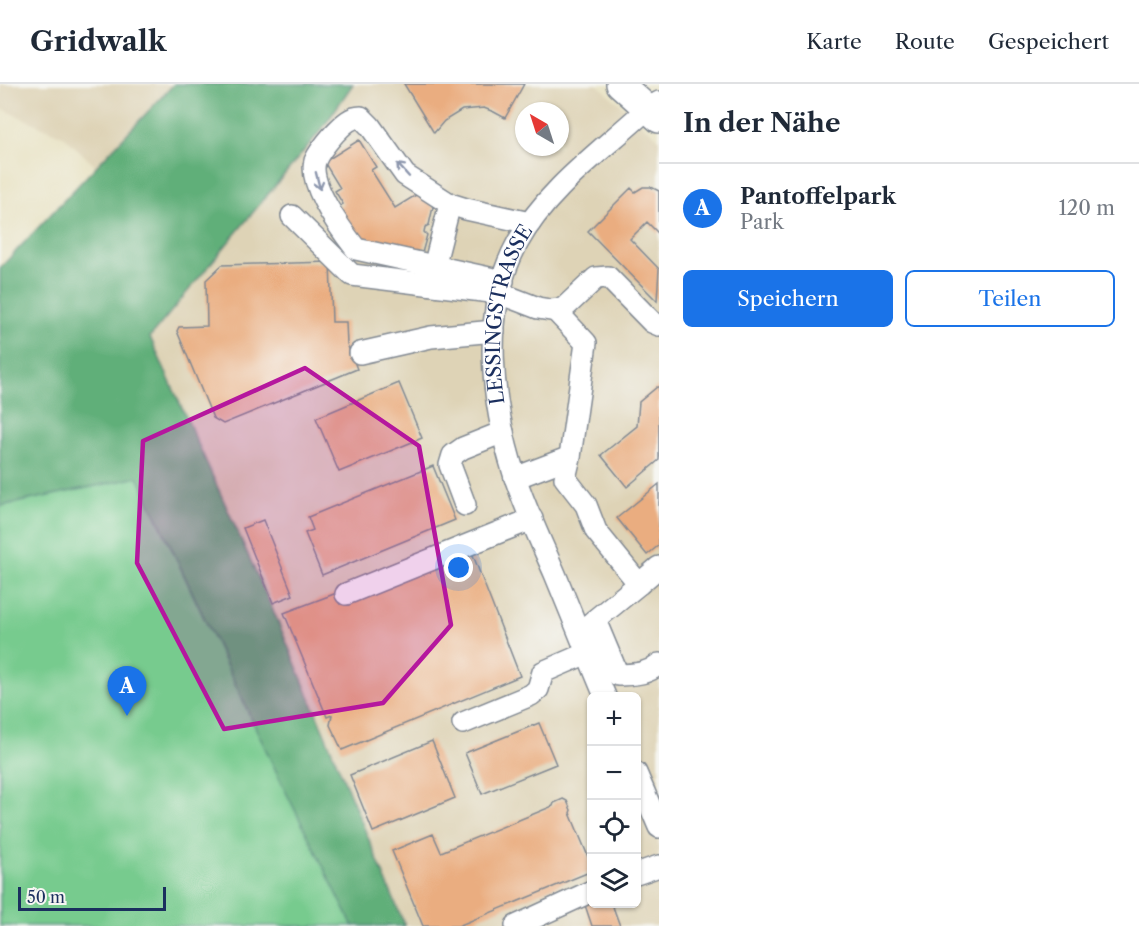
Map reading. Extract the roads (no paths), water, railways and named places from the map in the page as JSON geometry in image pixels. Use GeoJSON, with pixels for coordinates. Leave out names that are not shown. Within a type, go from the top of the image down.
{"type":"FeatureCollection","features":[{"type":"Feature","properties":{"kind":"main road"},"geometry":{"type":"LineString","coordinates":[[621,84],[655,110]]}},
{"type":"Feature","properties":{"kind":"street","name":"LESSINGSTRASSE"},"geometry":{"type":"LineString","coordinates":[[608,686],[587,653],[515,478],[498,414],[494,331],[501,287],[509,260],[530,223],[569,180],[655,110]]}},
{"type":"Feature","properties":{"kind":"street"},"geometry":{"type":"LineString","coordinates":[[530,223],[450,204],[405,175],[361,117],[346,122],[323,146],[315,162],[321,193],[334,218],[356,249],[431,266],[501,287],[538,308],[555,310],[563,309],[596,278],[608,277],[652,321],[659,325]]}},
{"type":"Feature","properties":{"kind":"street"},"geometry":{"type":"LineString","coordinates":[[431,266],[436,259],[450,204]]}},
{"type":"Feature","properties":{"kind":"street"},"geometry":{"type":"LineString","coordinates":[[291,216],[352,275],[501,287]]}},
{"type":"Feature","properties":{"kind":"street"},"geometry":{"type":"LineString","coordinates":[[555,310],[586,343],[565,478],[586,505],[596,531],[639,584]]}},
{"type":"Feature","properties":{"kind":"street"},"geometry":{"type":"LineString","coordinates":[[360,353],[431,337],[494,331]]}},
{"type":"Feature","properties":{"kind":"street"},"geometry":{"type":"LineString","coordinates":[[465,505],[450,465],[453,455],[463,448],[503,432]]}},
{"type":"Feature","properties":{"kind":"street"},"geometry":{"type":"LineString","coordinates":[[515,478],[570,457]]}},
{"type":"Feature","properties":{"kind":"street"},"geometry":{"type":"LineString","coordinates":[[346,594],[532,519]]}},
{"type":"Feature","properties":{"kind":"street"},"geometry":{"type":"LineString","coordinates":[[579,633],[659,567]]}},
{"type":"Feature","properties":{"kind":"street"},"geometry":{"type":"LineString","coordinates":[[595,620],[608,686],[650,671],[659,664]]}},
{"type":"Feature","properties":{"kind":"street"},"geometry":{"type":"LineString","coordinates":[[463,723],[531,695],[538,689],[543,672],[587,653]]}},
{"type":"Feature","properties":{"kind":"street"},"geometry":{"type":"LineString","coordinates":[[641,785],[659,827]]}},
{"type":"Feature","properties":{"kind":"street"},"geometry":{"type":"LineString","coordinates":[[641,872],[659,866]]}},
{"type":"Feature","properties":{"kind":"street"},"geometry":{"type":"LineString","coordinates":[[516,926],[587,893]]}},
{"type":"Feature","properties":{"kind":"place","name":"Pantoffelpark"},"geometry":{"type":"Point","coordinates":[127,716]}}]}
